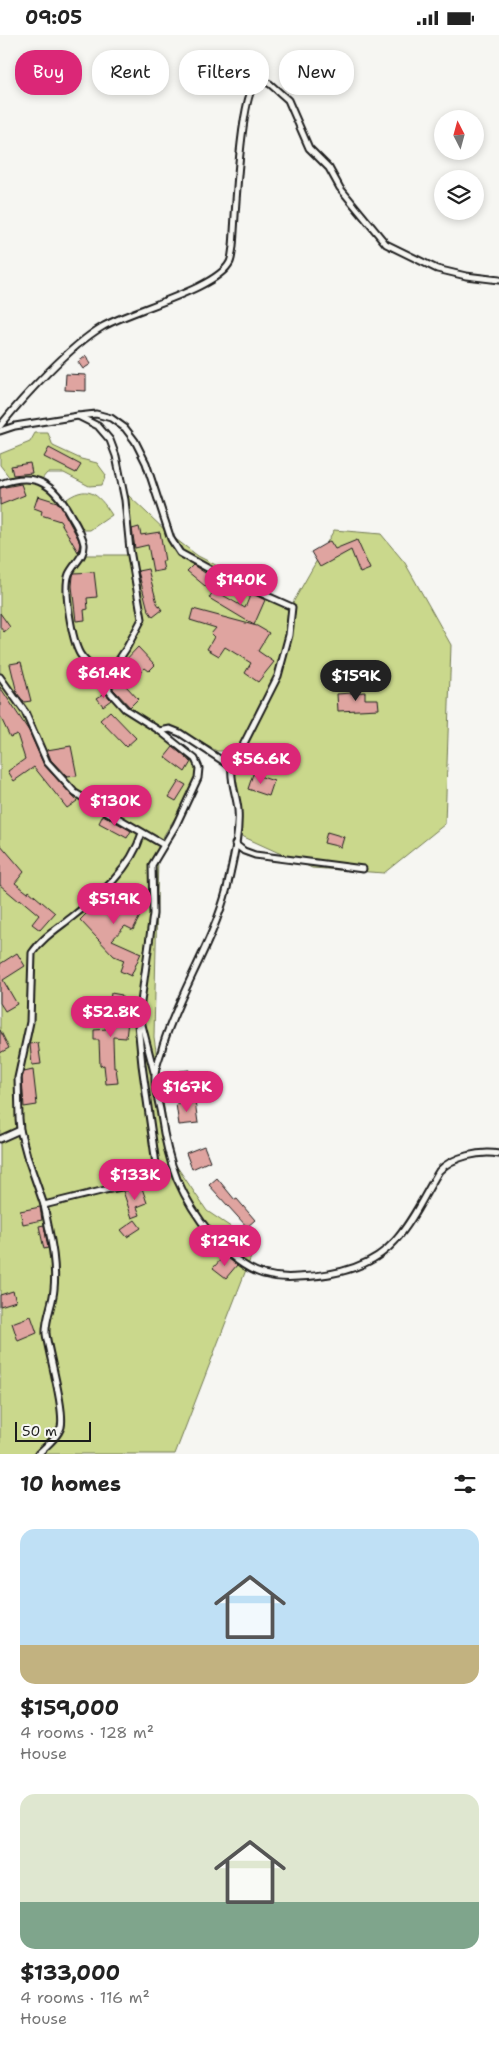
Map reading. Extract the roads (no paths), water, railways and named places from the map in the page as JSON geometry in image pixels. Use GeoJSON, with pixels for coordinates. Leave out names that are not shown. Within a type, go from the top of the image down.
{"type":"FeatureCollection","features":[{"type":"Feature","properties":{"kind":"lane"},"geometry":{"type":"LineString","coordinates":[[0,425],[59,362],[102,327],[145,307],[201,286],[221,273],[230,262],[233,247],[242,133],[250,90],[256,83],[266,82],[270,84],[288,100],[309,148],[329,168],[340,188],[386,244],[437,269],[466,276],[499,280]]}},
{"type":"Feature","properties":{"kind":"lane"},"geometry":{"type":"LineString","coordinates":[[0,431],[78,416],[96,414],[111,418],[125,428],[135,441],[146,463],[171,539],[180,553],[220,575],[292,606],[289,635],[278,675],[232,767],[239,816],[227,887],[219,912],[175,1012],[155,1075]]}},
{"type":"Feature","properties":{"kind":"lane"},"geometry":{"type":"LineString","coordinates":[[44,1205],[158,1179],[138,1024],[153,915],[152,865],[176,825],[198,778],[198,768],[194,759],[160,731],[125,709],[110,693],[108,680],[114,665],[137,630],[142,616],[130,550],[125,500],[116,456],[106,434],[89,421],[78,416]]}},
{"type":"Feature","properties":{"kind":"lane"},"geometry":{"type":"LineString","coordinates":[[0,484],[23,478],[50,487],[63,501],[76,525],[84,548],[82,556],[69,576],[68,599],[71,624],[80,653],[108,680]]}},
{"type":"Feature","properties":{"kind":"lane"},"geometry":{"type":"LineString","coordinates":[[0,677],[25,711],[45,760],[60,778],[75,793],[164,845]]}},
{"type":"Feature","properties":{"kind":"lane"},"geometry":{"type":"LineString","coordinates":[[160,731],[170,729],[180,733],[232,767]]}},
{"type":"Feature","properties":{"kind":"lane"},"geometry":{"type":"LineString","coordinates":[[38,1454],[58,1433],[61,1426],[60,1404],[46,1334],[46,1325],[54,1288],[54,1254],[44,1205],[20,1130],[18,1078],[30,1022],[32,953],[52,932],[86,905],[122,871],[133,856],[142,833]]}},
{"type":"Feature","properties":{"kind":"lane"},"geometry":{"type":"LineString","coordinates":[[235,844],[244,851],[255,855],[363,869]]}},
{"type":"Feature","properties":{"kind":"lane"},"geometry":{"type":"LineString","coordinates":[[140,1014],[155,1075],[170,1159],[188,1200],[206,1227],[226,1250],[243,1264],[262,1273],[288,1278],[312,1277],[354,1269],[379,1256],[396,1241],[444,1165],[453,1160],[476,1154],[490,1152],[499,1154]]}},
{"type":"Feature","properties":{"kind":"lane"},"geometry":{"type":"LineString","coordinates":[[0,1139],[20,1130]]}}]}
